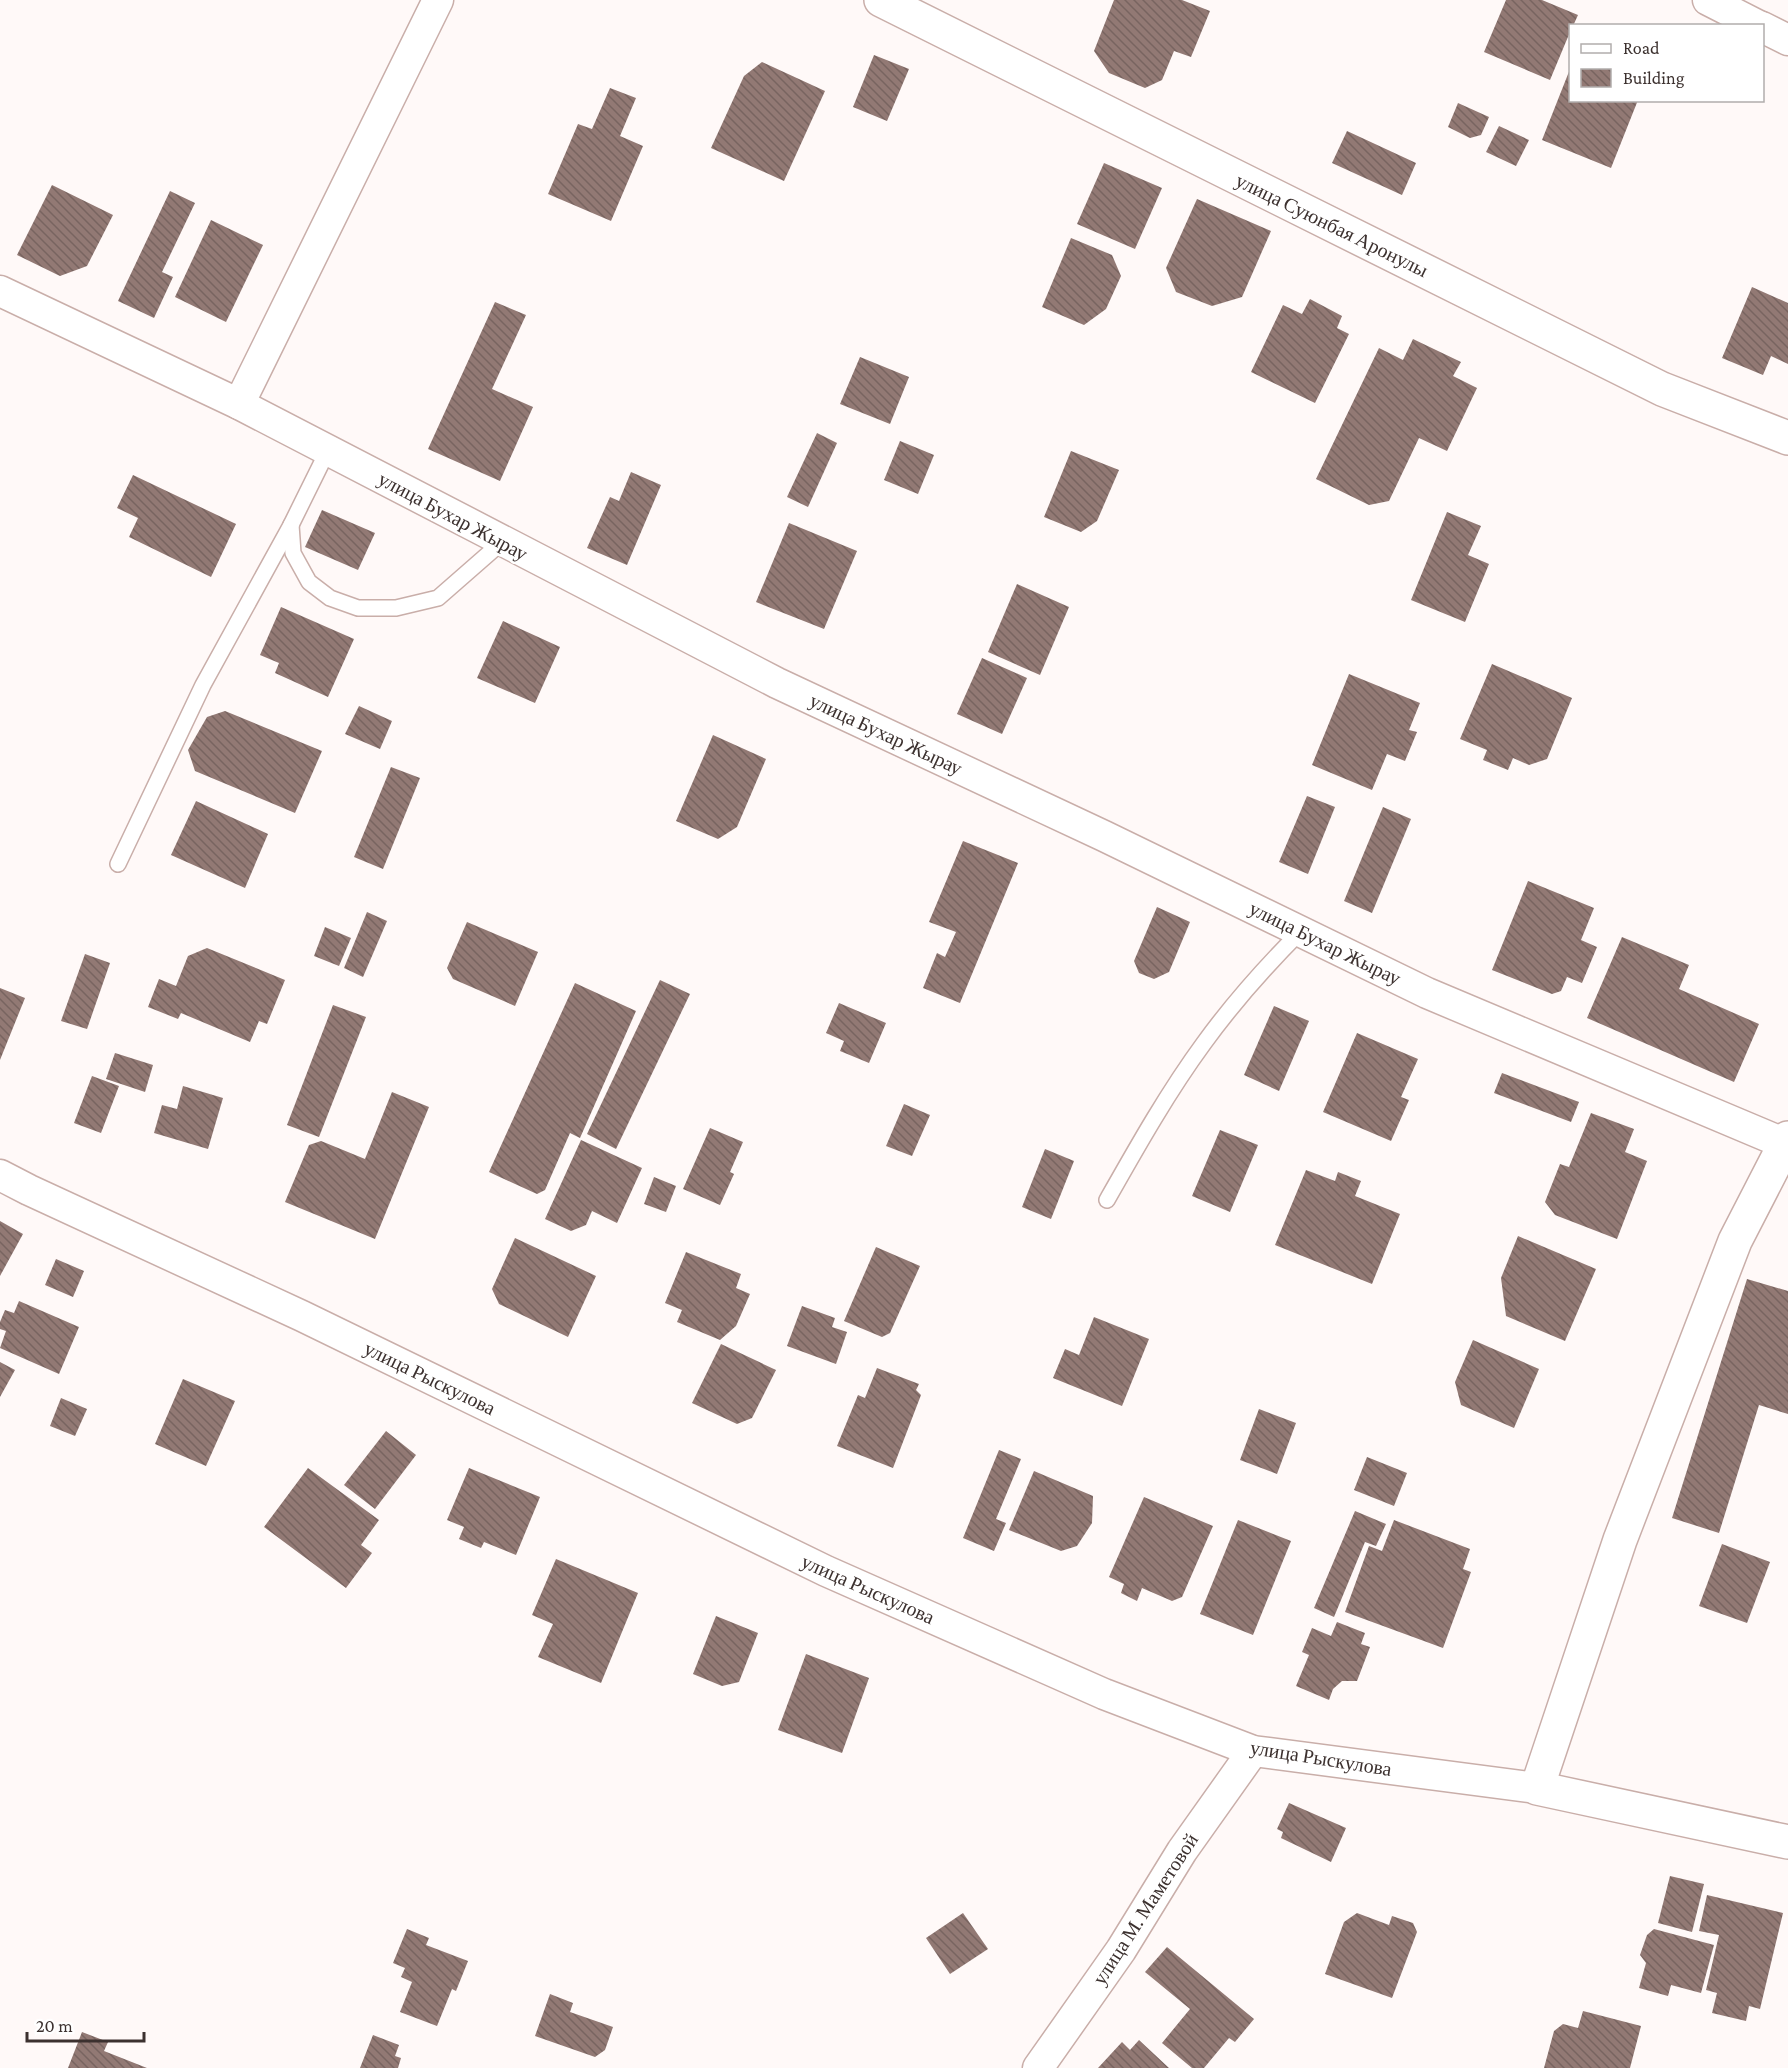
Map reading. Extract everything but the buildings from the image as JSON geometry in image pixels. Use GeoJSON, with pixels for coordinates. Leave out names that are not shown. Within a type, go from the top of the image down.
{"type":"FeatureCollection","features":[{"type":"Feature","properties":{"kind":"street"},"geometry":{"type":"LineString","coordinates":[[239,404],[438,0]]}},
{"type":"Feature","properties":{"kind":"street","name":"улица Суюнбая Аронулы"},"geometry":{"type":"LineString","coordinates":[[881,0],[1662,389],[1788,438]]}},
{"type":"Feature","properties":{"kind":"street"},"geometry":{"type":"LineString","coordinates":[[1708,0],[1757,24]]}},
{"type":"Feature","properties":{"kind":"street"},"geometry":{"type":"LineString","coordinates":[[1764,28],[1788,40]]}},
{"type":"Feature","properties":{"kind":"street","name":"улица Бухар Жырау"},"geometry":{"type":"LineString","coordinates":[[0,291],[239,404],[777,683],[1104,836],[1427,993],[1787,1143]]}},
{"type":"Feature","properties":{"kind":"street"},"geometry":{"type":"LineString","coordinates":[[1538,1788],[1620,1540],[1730,1252],[1787,1143]]}},
{"type":"Feature","properties":{"kind":"street","name":"улица Рыскулова"},"geometry":{"type":"LineString","coordinates":[[0,1175],[408,1367],[826,1571],[1104,1694],[1253,1750],[1538,1788],[1788,1842]]}},
{"type":"Feature","properties":{"kind":"street","name":"улица М. Маметовой"},"geometry":{"type":"LineString","coordinates":[[1038,2068],[1122,1950],[1182,1851],[1253,1750]]}},
{"type":"Feature","properties":{"kind":"lane"},"geometry":{"type":"LineString","coordinates":[[118,864],[202,685],[291,525],[328,450]]}},
{"type":"Feature","properties":{"kind":"lane"},"geometry":{"type":"LineString","coordinates":[[291,525],[293,553],[309,582],[330,598],[358,608],[396,609],[438,598],[502,542]]}},
{"type":"Feature","properties":{"kind":"lane"},"geometry":{"type":"LineString","coordinates":[[1107,1200],[1143,1137],[1204,1043],[1267,965],[1301,931]]}}]}
